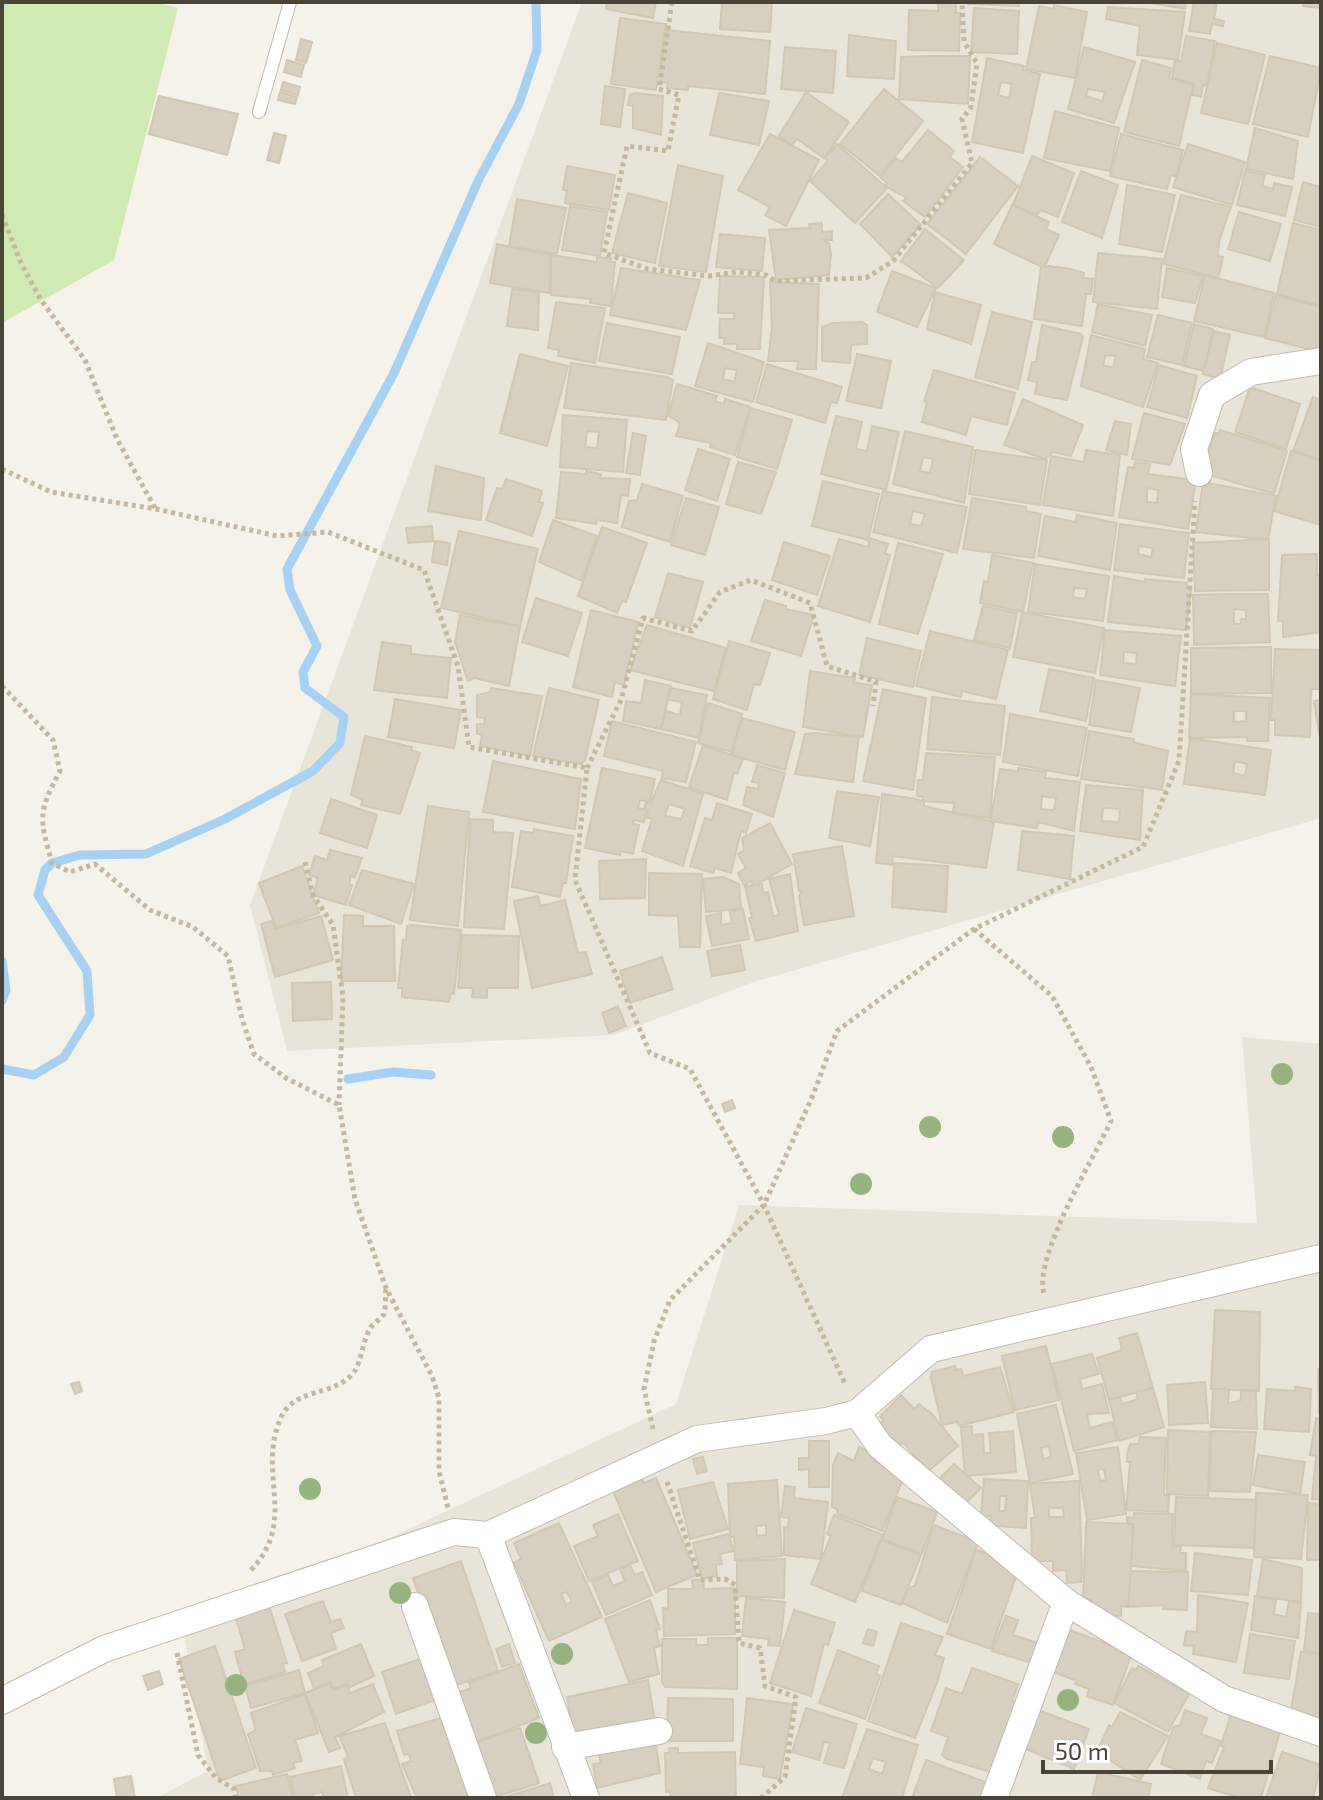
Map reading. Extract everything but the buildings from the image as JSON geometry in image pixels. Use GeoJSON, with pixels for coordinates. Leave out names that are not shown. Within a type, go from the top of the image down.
{"type":"FeatureCollection","features":[{"type":"Feature","properties":{"kind":"street"},"geometry":{"type":"LineString","coordinates":[[1199,473],[1194,449],[1212,395],[1251,372],[1321,361]]}},
{"type":"Feature","properties":{"kind":"street"},"geometry":{"type":"LineString","coordinates":[[2,1701],[104,1649],[454,1532],[488,1535],[697,1439],[826,1421],[857,1413],[931,1349],[1052,1318],[1321,1258]]}},
{"type":"Feature","properties":{"kind":"street"},"geometry":{"type":"LineString","coordinates":[[857,1413],[880,1446],[1066,1602],[1224,1699],[1321,1733]]}},
{"type":"Feature","properties":{"kind":"street"},"geometry":{"type":"LineString","coordinates":[[488,1535],[586,1798]]}},
{"type":"Feature","properties":{"kind":"street"},"geometry":{"type":"LineString","coordinates":[[994,1798],[1066,1602]]}},
{"type":"Feature","properties":{"kind":"street"},"geometry":{"type":"LineString","coordinates":[[415,1606],[483,1798]]}},
{"type":"Feature","properties":{"kind":"street"},"geometry":{"type":"LineString","coordinates":[[565,1747],[659,1731]]}},
{"type":"Feature","properties":{"kind":"lane"},"geometry":{"type":"LineString","coordinates":[[259,112],[290,2]]}},
{"type":"Feature","properties":{"kind":"path"},"geometry":{"type":"LineString","coordinates":[[672,2],[659,89],[679,95],[668,151],[627,146],[604,253],[648,269],[709,276],[736,272],[766,275],[775,281],[825,281],[866,278],[893,261],[972,163],[962,119],[971,107],[977,63],[964,42],[962,2]]}},
{"type":"Feature","properties":{"kind":"path"},"geometry":{"type":"LineString","coordinates":[[2,215],[21,263],[41,300],[85,360],[117,439],[156,509]]}},
{"type":"Feature","properties":{"kind":"path"},"geometry":{"type":"LineString","coordinates":[[2,469],[51,492],[156,509],[277,536],[328,532],[424,570],[458,666],[469,747],[587,768]]}},
{"type":"Feature","properties":{"kind":"path"},"geometry":{"type":"LineString","coordinates":[[761,1798],[785,1777],[796,1697],[765,1686],[760,1648],[739,1643],[735,1585],[725,1579],[700,1580],[659,1454],[644,1389],[654,1341],[670,1300],[764,1205],[813,1095],[837,1031],[974,929],[1143,847],[1179,761],[1192,587],[1192,527],[1199,473]]}},
{"type":"Feature","properties":{"kind":"path"},"geometry":{"type":"LineString","coordinates":[[857,1413],[764,1205],[690,1069],[650,1053],[575,880],[587,768],[621,700],[643,618],[692,631],[720,592],[751,580],[810,603],[827,666],[876,682],[873,706]]}},
{"type":"Feature","properties":{"kind":"path"},"geometry":{"type":"LineString","coordinates":[[2,686],[53,740],[60,771],[42,804],[42,828],[52,863],[70,872],[95,864],[150,910],[193,927],[228,956],[242,1019],[254,1054],[286,1078],[339,1105]]}},
{"type":"Feature","properties":{"kind":"path"},"geometry":{"type":"LineString","coordinates":[[305,862],[313,895],[333,925],[343,997],[339,1105],[355,1199],[386,1288],[432,1376],[439,1398],[439,1471],[454,1532]]}},
{"type":"Feature","properties":{"kind":"path"},"geometry":{"type":"LineString","coordinates":[[974,929],[1052,996],[1091,1067],[1111,1121],[1051,1248],[1042,1286],[1052,1318]]}},
{"type":"Feature","properties":{"kind":"path"},"geometry":{"type":"LineString","coordinates":[[243,1576],[270,1547],[278,1510],[270,1478],[279,1421],[294,1400],[338,1383],[355,1371],[372,1327],[384,1314],[386,1288]]}},
{"type":"Feature","properties":{"kind":"path"},"geometry":{"type":"LineString","coordinates":[[197,1618],[179,1638],[176,1657],[198,1755],[216,1778],[234,1789],[236,1798]]}},
{"type":"Feature","properties":{"kind":"shaded area"},"geometry":{"type":"Polygon","coordinates":[[[582,2],[1321,2],[1321,818],[754,982],[614,1035],[287,1051],[250,905],[582,2]]]}},
{"type":"Feature","properties":{"kind":"shaded area"},"geometry":{"type":"Polygon","coordinates":[[[1242,1037],[1321,1044],[1321,1798],[156,1798],[208,1771],[184,1634],[676,1404],[739,1205],[1257,1223],[1242,1037]]]}},
{"type":"Feature","properties":{"kind":"green space"},"geometry":{"type":"Polygon","coordinates":[[[2,2],[156,2],[178,8],[114,260],[2,323],[2,2]]]}},
{"type":"Feature","properties":{"kind":"waterway"},"geometry":{"type":"LineString","coordinates":[[2,1069],[34,1075],[64,1057],[90,1015],[87,971],[38,895],[45,870],[52,863],[80,855],[146,854],[225,819],[313,771],[340,743],[344,717],[305,688],[303,672],[317,646],[290,590],[287,569],[394,373],[478,181],[519,104],[537,50],[536,2]]}},
{"type":"Feature","properties":{"kind":"waterway"},"geometry":{"type":"LineString","coordinates":[[2,961],[6,990],[2,1001]]}},
{"type":"Feature","properties":{"kind":"waterway"},"geometry":{"type":"LineString","coordinates":[[348,1079],[393,1072],[431,1075]]}}]}
